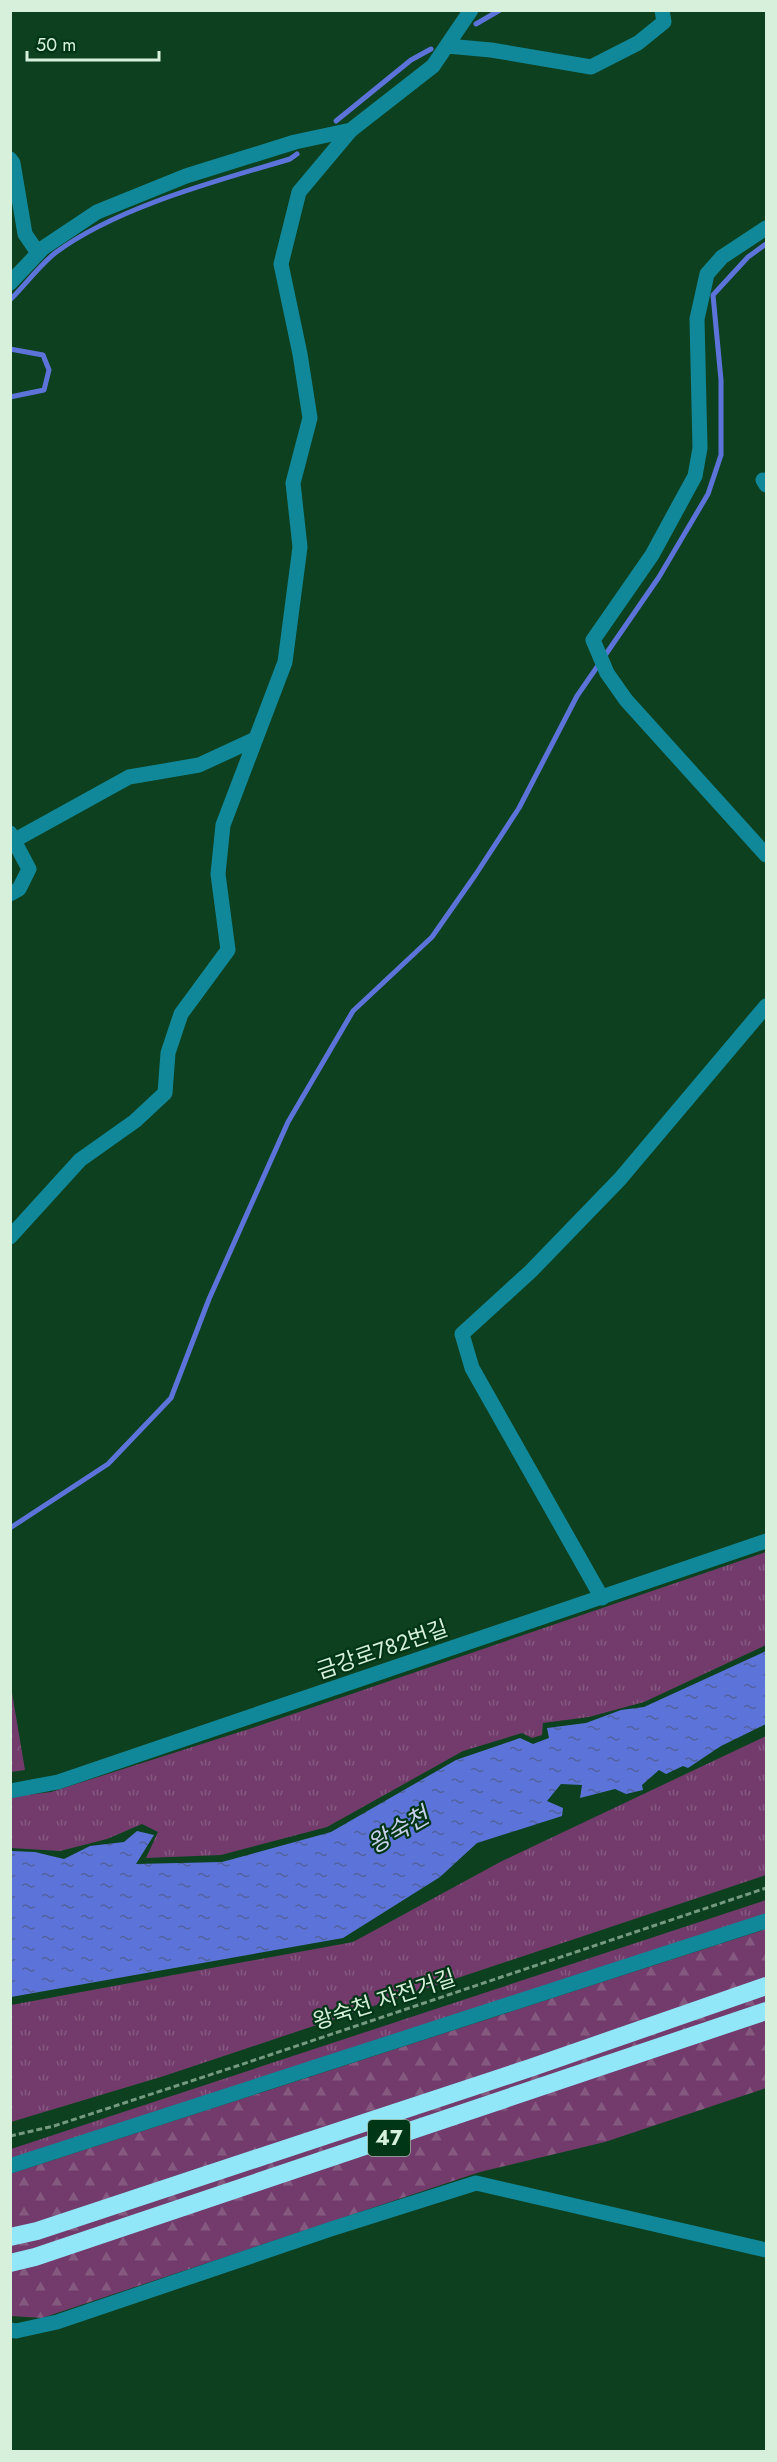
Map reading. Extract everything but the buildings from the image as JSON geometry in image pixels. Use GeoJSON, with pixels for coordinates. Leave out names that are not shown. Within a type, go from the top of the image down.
{"type":"FeatureCollection","features":[{"type":"Feature","properties":{"kind":"highway","name":"47"},"geometry":{"type":"LineString","coordinates":[[10,2237],[37,2231],[530,2068],[766,1986]]}},
{"type":"Feature","properties":{"kind":"highway","name":"47"},"geometry":{"type":"LineString","coordinates":[[10,2263],[79,2242],[766,2011]]}},
{"type":"Feature","properties":{"kind":"street"},"geometry":{"type":"LineString","coordinates":[[10,1238],[80,1160],[135,1121],[165,1093],[168,1053],[181,1014],[228,950],[218,873],[222,825],[285,662],[300,547],[294,483],[310,418],[300,354],[281,264],[299,192],[351,130],[433,66],[471,10]]}},
{"type":"Feature","properties":{"kind":"street"},"geometry":{"type":"LineString","coordinates":[[447,46],[491,50],[591,67],[638,43],[664,22],[662,10]]}},
{"type":"Feature","properties":{"kind":"street"},"geometry":{"type":"LineString","coordinates":[[10,283],[38,253],[97,212],[186,176],[295,142],[351,130]]}},
{"type":"Feature","properties":{"kind":"street"},"geometry":{"type":"LineString","coordinates":[[10,159],[13,163],[25,234],[38,253]]}},
{"type":"Feature","properties":{"kind":"street"},"geometry":{"type":"LineString","coordinates":[[766,228],[722,257],[707,274],[698,319],[700,448],[695,476],[652,555],[593,640],[606,673],[626,700],[766,855]]}},
{"type":"Feature","properties":{"kind":"street"},"geometry":{"type":"LineString","coordinates":[[10,894],[19,889],[29,869],[13,836],[129,777],[199,765],[253,740]]}},
{"type":"Feature","properties":{"kind":"street"},"geometry":{"type":"LineString","coordinates":[[602,1598],[472,1368],[462,1335],[531,1271],[620,1179],[766,1006]]}},
{"type":"Feature","properties":{"kind":"street","name":"금강로782번길"},"geometry":{"type":"LineString","coordinates":[[10,1791],[58,1782],[766,1541]]}},
{"type":"Feature","properties":{"kind":"street"},"geometry":{"type":"LineString","coordinates":[[10,2166],[766,1922]]}},
{"type":"Feature","properties":{"kind":"street"},"geometry":{"type":"LineString","coordinates":[[10,2330],[16,2331],[57,2322],[331,2229],[476,2183],[766,2250]]}},
{"type":"Feature","properties":{"kind":"path","name":"왕숙천 자전거길"},"geometry":{"type":"LineString","coordinates":[[10,2136],[54,2126],[766,1888]]}},
{"type":"Feature","properties":{"kind":"green space"},"geometry":{"type":"Polygon","coordinates":[[[766,1552],[766,1645],[644,1702],[589,1717],[543,1723],[542,1735],[532,1738],[522,1733],[463,1751],[327,1827],[221,1855],[146,1858],[158,1832],[142,1824],[107,1839],[60,1851],[11,1848],[10,1797],[51,1792],[258,1726],[766,1552]]]}},
{"type":"Feature","properties":{"kind":"green space"},"geometry":{"type":"Polygon","coordinates":[[[11,1687],[25,1770],[10,1772],[11,1687]]]}},
{"type":"Feature","properties":{"kind":"green space"},"geometry":{"type":"Polygon","coordinates":[[[766,1736],[766,1875],[164,2076],[11,2122],[11,2005],[353,1942],[502,1861],[766,1736]]]}},
{"type":"Feature","properties":{"kind":"green space"},"geometry":{"type":"Polygon","coordinates":[[[766,1900],[766,1915],[11,2160],[11,2149],[766,1900]]]}},
{"type":"Feature","properties":{"kind":"green space"},"geometry":{"type":"Polygon","coordinates":[[[766,1929],[766,2088],[605,2142],[480,2172],[42,2318],[11,2316],[10,2174],[766,1929]]]}},
{"type":"Feature","properties":{"kind":"water","name":"왕숙천"},"geometry":{"type":"Polygon","coordinates":[[[766,1651],[766,1724],[721,1746],[688,1768],[683,1766],[666,1774],[659,1770],[642,1785],[643,1790],[626,1794],[615,1789],[580,1798],[582,1785],[561,1784],[547,1801],[563,1808],[562,1816],[477,1843],[440,1877],[343,1938],[11,1997],[11,1851],[35,1852],[64,1859],[90,1846],[124,1842],[137,1831],[154,1835],[136,1864],[222,1862],[331,1832],[456,1760],[520,1738],[533,1744],[549,1738],[547,1728],[586,1723],[621,1710],[644,1707],[766,1651]]]}},
{"type":"Feature","properties":{"kind":"waterway"},"geometry":{"type":"LineString","coordinates":[[476,24],[500,10]]}},
{"type":"Feature","properties":{"kind":"waterway"},"geometry":{"type":"LineString","coordinates":[[336,121],[411,60],[431,49]]}},
{"type":"Feature","properties":{"kind":"waterway"},"geometry":{"type":"LineString","coordinates":[[10,300],[55,253],[107,222],[168,197],[290,159],[297,154]]}},
{"type":"Feature","properties":{"kind":"waterway"},"geometry":{"type":"LineString","coordinates":[[10,1528],[108,1464],[171,1398],[209,1299],[288,1122],[353,1011],[432,937],[476,874],[519,808],[577,696],[659,577],[708,494],[721,455],[721,380],[713,295],[748,257],[766,244]]}},
{"type":"Feature","properties":{"kind":"waterway"},"geometry":{"type":"LineString","coordinates":[[10,349],[43,355],[49,370],[44,390],[10,397]]}}]}
